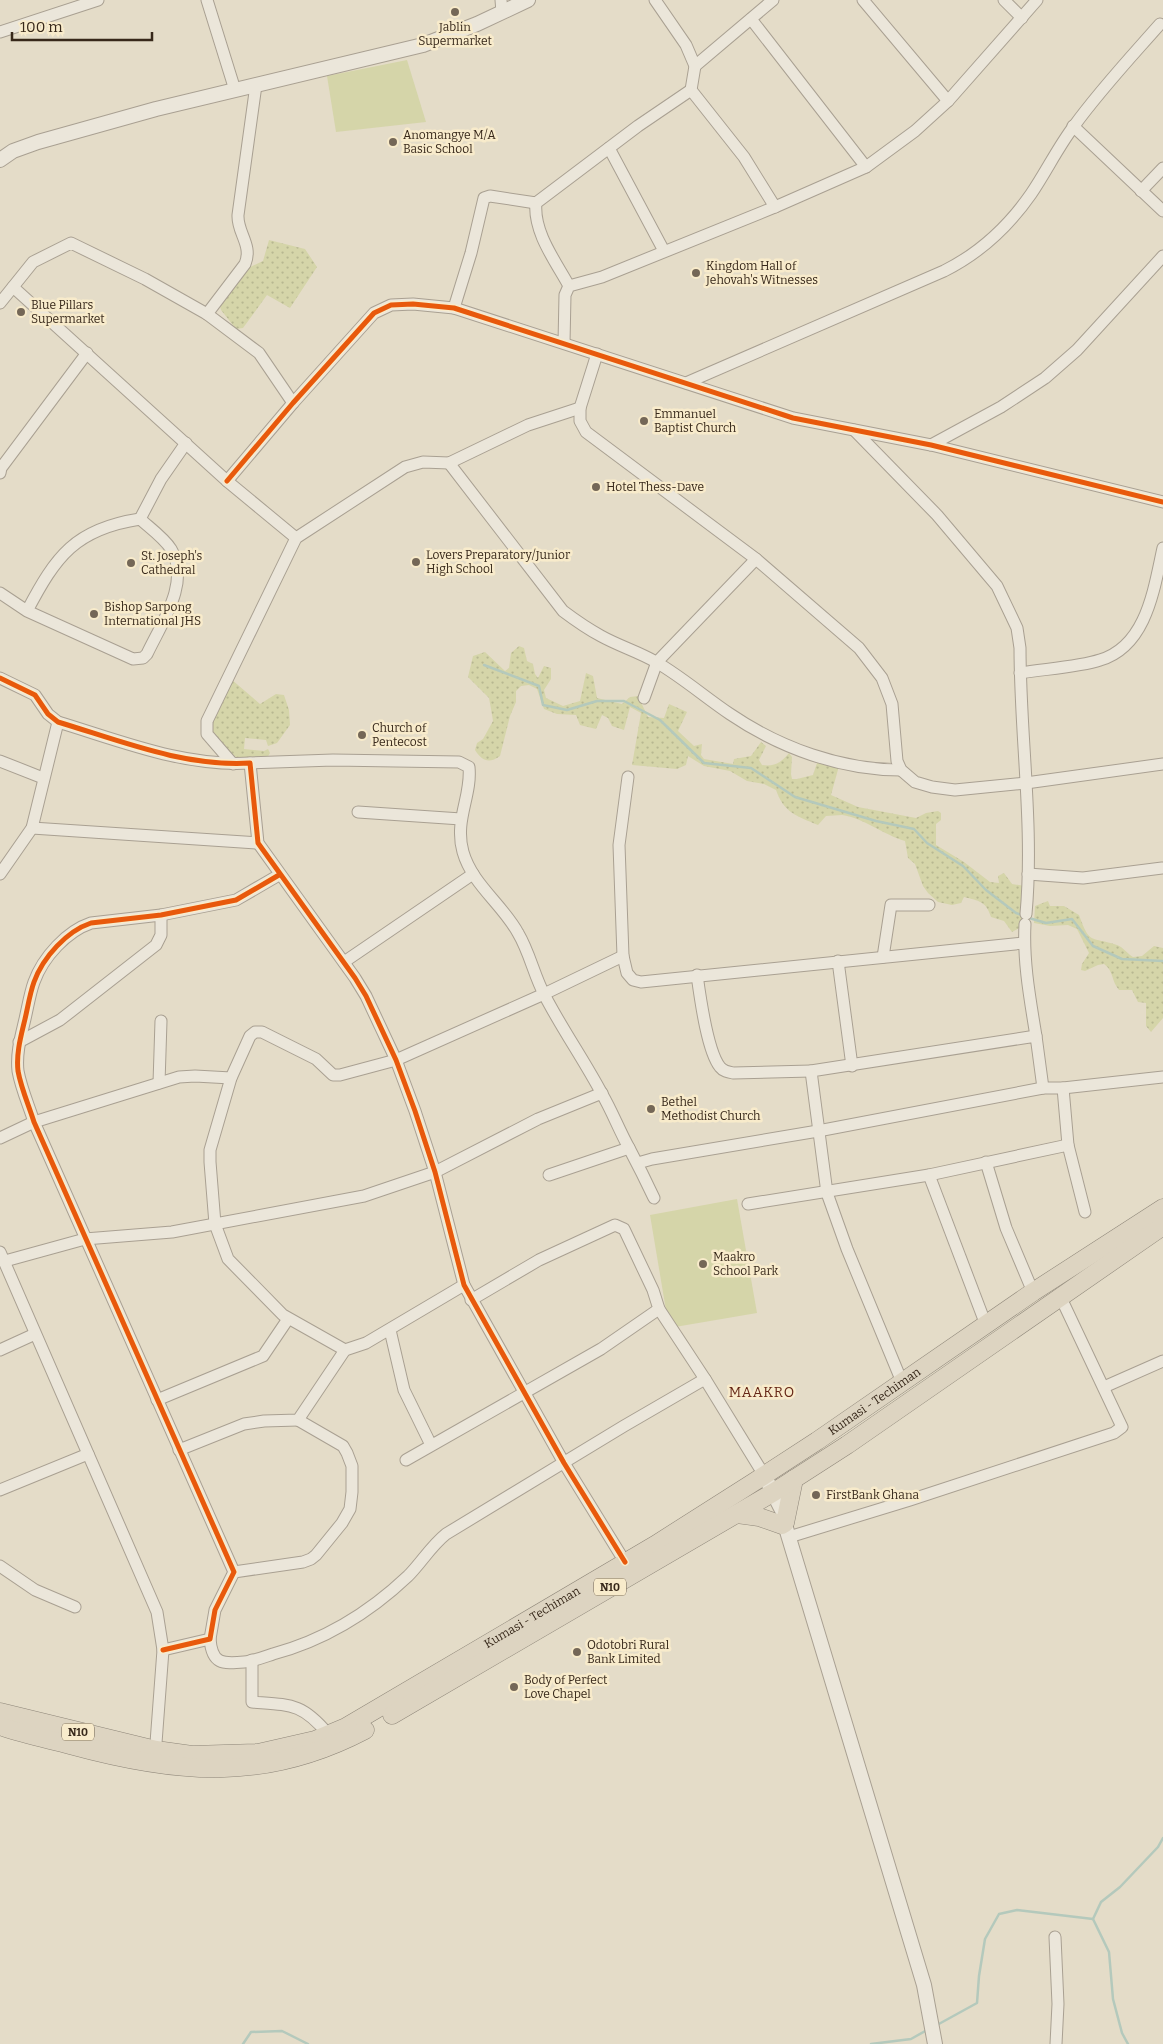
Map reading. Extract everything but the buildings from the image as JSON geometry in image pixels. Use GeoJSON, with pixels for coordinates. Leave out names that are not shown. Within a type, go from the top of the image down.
{"type":"FeatureCollection","features":[{"type":"Feature","properties":{"kind":"highway","name":"Kumasi - Techiman"},"geometry":{"type":"LineString","coordinates":[[0,1712],[155,1757],[258,1753],[315,1740],[346,1727],[625,1562],[817,1442],[1033,1292],[1163,1208]]}},
{"type":"Feature","properties":{"kind":"highway","name":"N10"},"geometry":{"type":"LineString","coordinates":[[0,1726],[85,1749],[155,1757],[183,1768],[241,1768],[272,1764],[307,1756],[338,1744],[404,1708],[794,1479],[847,1445],[1163,1226]]}},
{"type":"Feature","properties":{"kind":"highway"},"geometry":{"type":"LineString","coordinates":[[737,1514],[759,1517],[786,1528],[794,1479]]}},
{"type":"Feature","properties":{"kind":"street"},"geometry":{"type":"LineString","coordinates":[[207,0],[235,90]]}},
{"type":"Feature","properties":{"kind":"street"},"geometry":{"type":"LineString","coordinates":[[0,160],[13,151],[38,142],[156,109],[423,45],[501,6],[528,0]]}},
{"type":"Feature","properties":{"kind":"street"},"geometry":{"type":"LineString","coordinates":[[655,0],[686,46],[694,66],[691,90],[744,157],[774,207]]}},
{"type":"Feature","properties":{"kind":"street"},"geometry":{"type":"LineString","coordinates":[[694,66],[773,0]]}},
{"type":"Feature","properties":{"kind":"street"},"geometry":{"type":"LineString","coordinates":[[863,0],[948,101]]}},
{"type":"Feature","properties":{"kind":"street"},"geometry":{"type":"LineString","coordinates":[[1004,0],[1022,18]]}},
{"type":"Feature","properties":{"kind":"street"},"geometry":{"type":"LineString","coordinates":[[570,286],[602,277],[774,207],[866,167],[915,131],[948,101],[1037,0]]}},
{"type":"Feature","properties":{"kind":"street"},"geometry":{"type":"LineString","coordinates":[[0,32],[94,1]]}},
{"type":"Feature","properties":{"kind":"street"},"geometry":{"type":"LineString","coordinates":[[751,19],[866,167]]}},
{"type":"Feature","properties":{"kind":"street"},"geometry":{"type":"LineString","coordinates":[[686,383],[936,275],[966,260],[982,248],[1003,228],[1030,194],[1073,126],[1160,24]]}},
{"type":"Feature","properties":{"kind":"street"},"geometry":{"type":"LineString","coordinates":[[207,314],[245,264],[248,257],[245,238],[238,222],[238,215],[256,85]]}},
{"type":"Feature","properties":{"kind":"street"},"geometry":{"type":"LineString","coordinates":[[570,286],[540,231],[535,214],[536,204],[609,148],[691,90]]}},
{"type":"Feature","properties":{"kind":"street"},"geometry":{"type":"LineString","coordinates":[[1073,126],[1163,211]]}},
{"type":"Feature","properties":{"kind":"street"},"geometry":{"type":"LineString","coordinates":[[609,148],[664,251]]}},
{"type":"Feature","properties":{"kind":"street"},"geometry":{"type":"LineString","coordinates":[[1141,191],[1163,168]]}},
{"type":"Feature","properties":{"kind":"street"},"geometry":{"type":"LineString","coordinates":[[454,308],[471,253],[484,198],[490,196],[536,204]]}},
{"type":"Feature","properties":{"kind":"street"},"geometry":{"type":"LineString","coordinates":[[0,303],[33,262],[71,243],[145,279],[207,314],[259,353],[293,403]]}},
{"type":"Feature","properties":{"kind":"street"},"geometry":{"type":"LineString","coordinates":[[931,445],[1001,408],[1045,378],[1077,350],[1159,268],[1163,256]]}},
{"type":"Feature","properties":{"kind":"street"},"geometry":{"type":"LineString","coordinates":[[564,344],[566,295],[570,286]]}},
{"type":"Feature","properties":{"kind":"street"},"geometry":{"type":"LineString","coordinates":[[13,287],[228,481],[296,538]]}},
{"type":"Feature","properties":{"kind":"street"},"geometry":{"type":"LineString","coordinates":[[228,481],[293,403],[374,313],[391,305],[413,304],[454,308],[793,418],[931,445],[1163,502]]}},
{"type":"Feature","properties":{"kind":"street"},"geometry":{"type":"LineString","coordinates":[[0,473],[1,468],[87,352]]}},
{"type":"Feature","properties":{"kind":"street"},"geometry":{"type":"LineString","coordinates":[[597,354],[580,408],[580,420],[586,432],[756,559],[859,648],[882,678],[892,704],[895,751],[901,770],[915,782],[932,787],[955,790],[1026,783],[1163,764]]}},
{"type":"Feature","properties":{"kind":"street"},"geometry":{"type":"LineString","coordinates":[[232,764],[207,734],[207,721],[296,538],[405,467],[422,462],[449,463],[528,425],[580,408]]}},
{"type":"Feature","properties":{"kind":"street"},"geometry":{"type":"LineString","coordinates":[[854,430],[937,515],[997,586],[1017,628],[1020,648],[1026,783],[1028,874],[1024,943],[1027,982],[1043,1088]]}},
{"type":"Feature","properties":{"kind":"street"},"geometry":{"type":"LineString","coordinates":[[140,519],[161,479],[186,443]]}},
{"type":"Feature","properties":{"kind":"street"},"geometry":{"type":"LineString","coordinates":[[449,463],[563,611],[602,637],[656,662],[753,729],[786,745],[856,767],[878,770],[901,770]]}},
{"type":"Feature","properties":{"kind":"street"},"geometry":{"type":"LineString","coordinates":[[0,593],[27,611],[133,659],[144,658],[174,597],[178,570],[170,547],[140,519]]}},
{"type":"Feature","properties":{"kind":"street"},"geometry":{"type":"LineString","coordinates":[[27,611],[44,578],[74,543],[103,527],[140,519]]}},
{"type":"Feature","properties":{"kind":"street"},"geometry":{"type":"LineString","coordinates":[[1020,673],[1099,661],[1110,657],[1139,627],[1150,606],[1163,548]]}},
{"type":"Feature","properties":{"kind":"street"},"geometry":{"type":"LineString","coordinates":[[644,698],[656,662],[756,559]]}},
{"type":"Feature","properties":{"kind":"street"},"geometry":{"type":"LineString","coordinates":[[0,678],[36,695],[48,714],[58,722],[174,757],[232,764],[333,760],[459,762],[469,767],[470,775],[461,819],[462,846],[473,874],[520,935],[544,994],[602,1093],[654,1198]]}},
{"type":"Feature","properties":{"kind":"street"},"geometry":{"type":"LineString","coordinates":[[0,874],[32,828],[58,722]]}},
{"type":"Feature","properties":{"kind":"street"},"geometry":{"type":"LineString","coordinates":[[0,761],[43,778]]}},
{"type":"Feature","properties":{"kind":"street"},"geometry":{"type":"LineString","coordinates":[[250,763],[258,843],[279,875],[344,962],[366,996],[396,1060],[435,1172],[464,1285],[471,1300],[564,1464],[625,1562]]}},
{"type":"Feature","properties":{"kind":"street"},"geometry":{"type":"LineString","coordinates":[[628,777],[619,844],[623,956],[627,973],[633,980],[641,982],[1024,943]]}},
{"type":"Feature","properties":{"kind":"street"},"geometry":{"type":"LineString","coordinates":[[358,812],[461,819]]}},
{"type":"Feature","properties":{"kind":"street"},"geometry":{"type":"LineString","coordinates":[[32,828],[258,843]]}},
{"type":"Feature","properties":{"kind":"street"},"geometry":{"type":"LineString","coordinates":[[1028,874],[1084,878],[1162,868]]}},
{"type":"Feature","properties":{"kind":"street"},"geometry":{"type":"LineString","coordinates":[[344,962],[473,874]]}},
{"type":"Feature","properties":{"kind":"street"},"geometry":{"type":"LineString","coordinates":[[234,1572],[84,1239],[34,1122],[18,1070],[19,1042],[34,982],[39,971],[45,961],[70,934],[80,927],[91,923],[161,915],[236,900],[279,875]]}},
{"type":"Feature","properties":{"kind":"street"},"geometry":{"type":"LineString","coordinates":[[883,957],[890,904],[928,905]]}},
{"type":"Feature","properties":{"kind":"street"},"geometry":{"type":"LineString","coordinates":[[19,1042],[60,1020],[156,945],[161,935],[161,915]]}},
{"type":"Feature","properties":{"kind":"street"},"geometry":{"type":"LineString","coordinates":[[345,1350],[288,1319],[228,1259],[216,1224],[210,1150],[231,1078],[250,1036],[258,1031],[316,1059],[335,1076],[396,1060],[544,994],[623,956]]}},
{"type":"Feature","properties":{"kind":"street"},"geometry":{"type":"LineString","coordinates":[[838,961],[852,1066]]}},
{"type":"Feature","properties":{"kind":"street"},"geometry":{"type":"LineString","coordinates":[[697,975],[706,1028],[720,1068],[733,1073],[811,1071],[852,1066],[1036,1036]]}},
{"type":"Feature","properties":{"kind":"street"},"geometry":{"type":"LineString","coordinates":[[159,1083],[161,1021]]}},
{"type":"Feature","properties":{"kind":"street"},"geometry":{"type":"LineString","coordinates":[[811,1071],[827,1192],[846,1249],[902,1382]]}},
{"type":"Feature","properties":{"kind":"street"},"geometry":{"type":"LineString","coordinates":[[0,1138],[34,1122],[159,1083],[187,1076],[231,1078]]}},
{"type":"Feature","properties":{"kind":"street"},"geometry":{"type":"LineString","coordinates":[[638,1163],[726,1145],[818,1131],[1043,1088],[1063,1088],[1163,1077]]}},
{"type":"Feature","properties":{"kind":"street"},"geometry":{"type":"LineString","coordinates":[[1063,1088],[1068,1145],[1086,1212]]}},
{"type":"Feature","properties":{"kind":"street"},"geometry":{"type":"LineString","coordinates":[[155,1757],[163,1650],[157,1612],[2,1257],[84,1239],[165,1233],[364,1196],[435,1172],[538,1119],[602,1093]]}},
{"type":"Feature","properties":{"kind":"street"},"geometry":{"type":"LineString","coordinates":[[748,1204],[929,1175],[1068,1145]]}},
{"type":"Feature","properties":{"kind":"street"},"geometry":{"type":"LineString","coordinates":[[549,1176],[628,1148]]}},
{"type":"Feature","properties":{"kind":"street"},"geometry":{"type":"LineString","coordinates":[[986,1162],[1006,1228],[1033,1292]]}},
{"type":"Feature","properties":{"kind":"street"},"geometry":{"type":"LineString","coordinates":[[929,1175],[986,1325]]}},
{"type":"Feature","properties":{"kind":"street"},"geometry":{"type":"LineString","coordinates":[[471,1300],[539,1260],[615,1225],[624,1229],[653,1290],[659,1309],[705,1380],[770,1494],[786,1528],[924,1985],[934,2041]]}},
{"type":"Feature","properties":{"kind":"street"},"geometry":{"type":"LineString","coordinates":[[298,1420],[345,1350],[366,1343],[390,1330],[464,1285]]}},
{"type":"Feature","properties":{"kind":"street"},"geometry":{"type":"LineString","coordinates":[[786,1528],[910,1500],[1114,1433],[1122,1427],[1061,1298]]}},
{"type":"Feature","properties":{"kind":"street"},"geometry":{"type":"LineString","coordinates":[[406,1460],[601,1349],[659,1309]]}},
{"type":"Feature","properties":{"kind":"street"},"geometry":{"type":"LineString","coordinates":[[157,1400],[263,1356],[288,1319]]}},
{"type":"Feature","properties":{"kind":"street"},"geometry":{"type":"LineString","coordinates":[[390,1330],[404,1390],[431,1445]]}},
{"type":"Feature","properties":{"kind":"street"},"geometry":{"type":"LineString","coordinates":[[0,1350],[35,1334]]}},
{"type":"Feature","properties":{"kind":"street"},"geometry":{"type":"LineString","coordinates":[[1104,1388],[1163,1361]]}},
{"type":"Feature","properties":{"kind":"street"},"geometry":{"type":"LineString","coordinates":[[234,1572],[215,1610],[210,1640],[212,1654],[218,1661],[225,1663],[252,1660],[301,1647],[356,1618],[406,1577],[446,1534],[564,1464],[631,1421],[705,1380]]}},
{"type":"Feature","properties":{"kind":"street"},"geometry":{"type":"LineString","coordinates":[[179,1450],[244,1424],[264,1421],[298,1420],[343,1446],[348,1452],[353,1474],[348,1512],[342,1523],[311,1559],[234,1572]]}},
{"type":"Feature","properties":{"kind":"street"},"geometry":{"type":"LineString","coordinates":[[0,1490],[88,1454]]}},
{"type":"Feature","properties":{"kind":"street"},"geometry":{"type":"LineString","coordinates":[[0,1566],[35,1590],[75,1607]]}},
{"type":"Feature","properties":{"kind":"street"},"geometry":{"type":"LineString","coordinates":[[163,1650],[210,1640]]}},
{"type":"Feature","properties":{"kind":"street"},"geometry":{"type":"LineString","coordinates":[[252,1660],[252,1702],[294,1706],[314,1717],[328,1734]]}},
{"type":"Feature","properties":{"kind":"street"},"geometry":{"type":"LineString","coordinates":[[1055,1936],[1058,2004],[1056,2044]]}},
{"type":"Feature","properties":{"kind":"green space"},"geometry":{"type":"Polygon","coordinates":[[[407,60],[426,122],[336,132],[327,76],[407,60]]]}},
{"type":"Feature","properties":{"kind":"green space"},"geometry":{"type":"Polygon","coordinates":[[[269,240],[305,249],[317,267],[290,308],[267,295],[243,328],[236,329],[221,310],[219,303],[250,267],[263,261],[269,240]]]}},
{"type":"Feature","properties":{"kind":"green space"},"geometry":{"type":"Polygon","coordinates":[[[519,646],[524,648],[527,661],[533,664],[538,678],[544,666],[551,668],[551,679],[544,690],[546,698],[563,706],[580,701],[586,673],[593,676],[597,698],[622,704],[630,697],[638,696],[648,717],[664,718],[669,704],[687,712],[678,731],[694,746],[702,744],[701,755],[704,759],[733,764],[734,759],[751,756],[761,742],[766,746],[759,760],[762,765],[777,764],[789,753],[792,757],[792,779],[813,775],[818,760],[839,766],[831,795],[858,807],[916,818],[926,813],[938,811],[941,813],[941,820],[936,824],[936,845],[964,862],[990,882],[999,883],[998,876],[1004,873],[1012,884],[1025,886],[1021,927],[1012,932],[1004,921],[991,917],[987,908],[981,902],[964,897],[961,903],[952,905],[938,902],[923,886],[915,864],[908,858],[905,841],[858,819],[842,815],[826,816],[818,825],[787,809],[776,790],[764,784],[747,781],[730,771],[704,766],[688,756],[686,765],[677,769],[632,765],[641,713],[630,707],[624,730],[612,726],[608,718],[602,715],[596,729],[580,725],[576,715],[557,714],[544,709],[537,689],[529,685],[521,686],[516,691],[516,702],[510,716],[500,756],[489,761],[483,759],[475,750],[477,743],[483,739],[493,721],[489,698],[468,677],[473,656],[485,652],[505,671],[509,668],[511,653],[519,646]]]}},
{"type":"Feature","properties":{"kind":"green space"},"geometry":{"type":"Polygon","coordinates":[[[231,679],[260,704],[276,694],[284,695],[289,710],[290,725],[277,743],[268,746],[266,740],[245,738],[244,749],[264,751],[268,749],[270,753],[267,758],[246,759],[234,756],[211,733],[210,726],[214,721],[214,711],[231,679]]]}},
{"type":"Feature","properties":{"kind":"green space"},"geometry":{"type":"Polygon","coordinates":[[[1048,901],[1050,906],[1064,906],[1079,915],[1086,931],[1092,938],[1119,946],[1133,957],[1142,956],[1154,946],[1163,948],[1163,1018],[1151,1032],[1146,1026],[1146,1003],[1138,1002],[1132,990],[1119,990],[1111,973],[1104,964],[1085,971],[1081,970],[1082,964],[1089,953],[1077,929],[1068,925],[1050,926],[1034,923],[1035,906],[1048,901]]]}},
{"type":"Feature","properties":{"kind":"green space","name":"Maakro School Park"},"geometry":{"type":"Polygon","coordinates":[[[737,1199],[757,1313],[669,1328],[650,1215],[737,1199]]]}},
{"type":"Feature","properties":{"kind":"waterway"},"geometry":{"type":"LineString","coordinates":[[484,665],[539,686],[543,705],[567,710],[597,701],[624,701],[660,720],[704,763],[751,768],[795,797],[876,821],[914,829],[927,843],[963,866],[986,890],[1016,913],[1024,916]]}},
{"type":"Feature","properties":{"kind":"waterway"},"geometry":{"type":"LineString","coordinates":[[1029,918],[1046,923],[1072,919],[1093,946],[1122,959],[1163,961]]}},
{"type":"Feature","properties":{"kind":"waterway"},"geometry":{"type":"LineString","coordinates":[[1128,2044],[1122,2033],[1113,1999],[1109,1952],[1093,1919],[1101,1902],[1120,1887],[1158,1847],[1163,1838]]}},
{"type":"Feature","properties":{"kind":"waterway"},"geometry":{"type":"LineString","coordinates":[[937,2025],[977,2003],[985,1939],[999,1914],[1017,1910],[1093,1919]]}},
{"type":"Feature","properties":{"kind":"waterway"},"geometry":{"type":"LineString","coordinates":[[871,2044],[911,2039],[927,2030]]}},
{"type":"Feature","properties":{"kind":"waterway"},"geometry":{"type":"LineString","coordinates":[[243,2044],[251,2032],[282,2031],[308,2044]]}},
{"type":"Feature","properties":{"kind":"cycle path"},"geometry":{"type":"LineString","coordinates":[[227,481],[293,403],[374,313],[391,305],[413,304],[454,308],[793,418],[931,445],[1163,502]]}},
{"type":"Feature","properties":{"kind":"cycle path"},"geometry":{"type":"LineString","coordinates":[[0,678],[35,695],[48,714],[58,722],[177,757],[225,763],[250,763],[258,843],[355,978],[366,996],[396,1060],[435,1172],[464,1285],[564,1463],[625,1562]]}},
{"type":"Feature","properties":{"kind":"cycle path"},"geometry":{"type":"LineString","coordinates":[[163,1650],[210,1639],[215,1610],[234,1572],[34,1122],[18,1071],[19,1045],[31,991],[38,973],[50,954],[73,932],[91,923],[161,915],[236,900],[279,875]]}},
{"type":"Feature","properties":{"kind":"place","name":"Jablin Supermarket"},"geometry":{"type":"Point","coordinates":[455,12]}},
{"type":"Feature","properties":{"kind":"place","name":"Anomangye M/A Basic School"},"geometry":{"type":"Point","coordinates":[393,142]}},
{"type":"Feature","properties":{"kind":"place","name":"Kingdom Hall of Jehovah's Witnesses"},"geometry":{"type":"Point","coordinates":[696,273]}},
{"type":"Feature","properties":{"kind":"place","name":"Blue Pillars Supermarket"},"geometry":{"type":"Point","coordinates":[21,312]}},
{"type":"Feature","properties":{"kind":"place","name":"Emmanuel Baptist Church"},"geometry":{"type":"Point","coordinates":[644,421]}},
{"type":"Feature","properties":{"kind":"place","name":"Hotel Thess-Dave"},"geometry":{"type":"Point","coordinates":[596,487]}},
{"type":"Feature","properties":{"kind":"place","name":"Lovers Preparatory/Junior High School"},"geometry":{"type":"Point","coordinates":[416,562]}},
{"type":"Feature","properties":{"kind":"place","name":"St. Joseph's Cathedral"},"geometry":{"type":"Point","coordinates":[131,563]}},
{"type":"Feature","properties":{"kind":"place","name":"Bishop Sarpong International JHS"},"geometry":{"type":"Point","coordinates":[94,614]}},
{"type":"Feature","properties":{"kind":"place","name":"Church of Pentecost"},"geometry":{"type":"Point","coordinates":[362,735]}},
{"type":"Feature","properties":{"kind":"place","name":"Bethel Methodist Church"},"geometry":{"type":"Point","coordinates":[651,1109]}},
{"type":"Feature","properties":{"kind":"place","name":"Maakro School Park"},"geometry":{"type":"Point","coordinates":[703,1264]}},
{"type":"Feature","properties":{"kind":"place","name":"FirstBank Ghana"},"geometry":{"type":"Point","coordinates":[816,1495]}},
{"type":"Feature","properties":{"kind":"place","name":"Odotobri Rural Bank Limited"},"geometry":{"type":"Point","coordinates":[577,1652]}},
{"type":"Feature","properties":{"kind":"place","name":"Body of Perfect Love Chapel"},"geometry":{"type":"Point","coordinates":[514,1687]}},
{"type":"Feature","properties":{"kind":"district","name":"MAAKRO"},"geometry":{"type":"Point","coordinates":[762,1392]}}]}
